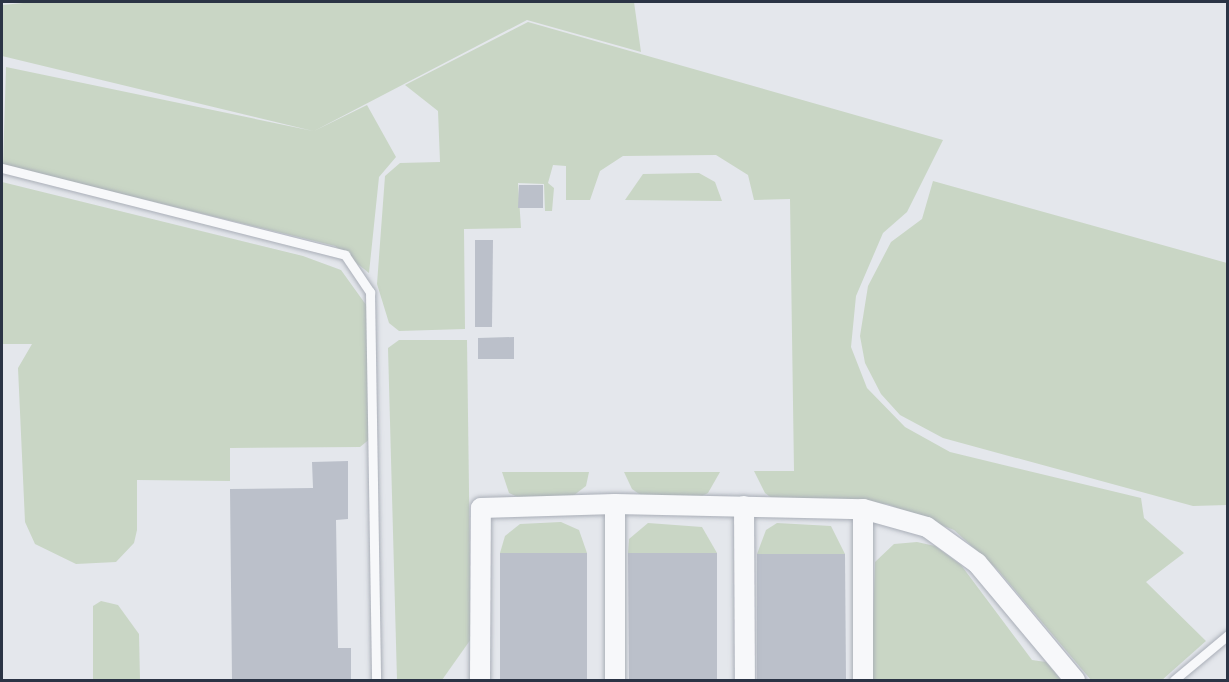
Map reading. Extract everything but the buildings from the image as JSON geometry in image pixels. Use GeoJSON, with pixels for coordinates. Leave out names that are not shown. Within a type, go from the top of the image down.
{"type":"FeatureCollection","features":[{"type":"Feature","properties":{"kind":"street"},"geometry":{"type":"LineString","coordinates":[[615,504],[615,681]]}},
{"type":"Feature","properties":{"kind":"street"},"geometry":{"type":"LineString","coordinates":[[480,681],[481,508],[615,504],[863,509],[927,527],[977,563],[1075,681]]}},
{"type":"Feature","properties":{"kind":"street"},"geometry":{"type":"LineString","coordinates":[[744,506],[745,681]]}},
{"type":"Feature","properties":{"kind":"street"},"geometry":{"type":"LineString","coordinates":[[863,509],[863,681]]}},
{"type":"Feature","properties":{"kind":"lane"},"geometry":{"type":"LineString","coordinates":[[2,168],[345,255],[370,292],[376,681]]}},
{"type":"Feature","properties":{"kind":"lane"},"geometry":{"type":"LineString","coordinates":[[1174,681],[1227,635]]}},
{"type":"Feature","properties":{"kind":"green space"},"geometry":{"type":"Polygon","coordinates":[[[34,2],[634,2],[641,52],[527,20],[314,131],[367,105],[396,157],[379,177],[369,273],[335,246],[3,165],[6,67],[313,131],[2,56],[2,5],[34,2]]]}},
{"type":"Feature","properties":{"kind":"green space"},"geometry":{"type":"Polygon","coordinates":[[[528,22],[943,140],[907,212],[883,233],[856,296],[851,347],[867,388],[905,427],[950,452],[1141,498],[1144,518],[1184,553],[1146,582],[1206,641],[1162,680],[1091,680],[997,569],[954,530],[887,504],[773,499],[765,493],[754,471],[794,471],[790,199],[754,200],[748,175],[716,155],[623,156],[600,171],[590,200],[566,200],[566,166],[553,165],[548,183],[554,188],[552,211],[545,211],[544,184],[518,183],[521,228],[464,229],[465,329],[399,331],[389,323],[377,284],[385,176],[400,163],[440,162],[438,111],[405,85],[528,22]]]}},
{"type":"Feature","properties":{"kind":"green space"},"geometry":{"type":"Polygon","coordinates":[[[699,173],[715,182],[722,201],[625,200],[643,174],[699,173]]]}},
{"type":"Feature","properties":{"kind":"green space"},"geometry":{"type":"Polygon","coordinates":[[[933,181],[1227,263],[1227,505],[1193,506],[943,438],[900,415],[881,394],[865,363],[860,336],[868,286],[891,242],[922,219],[933,181]]]}},
{"type":"Feature","properties":{"kind":"green space"},"geometry":{"type":"Polygon","coordinates":[[[2,182],[303,256],[341,270],[369,309],[371,438],[360,447],[230,448],[230,481],[137,480],[137,530],[134,543],[116,562],[76,564],[35,544],[25,522],[18,368],[32,344],[2,344],[2,182]]]}},
{"type":"Feature","properties":{"kind":"green space"},"geometry":{"type":"Polygon","coordinates":[[[399,340],[467,340],[471,639],[442,680],[397,680],[388,348],[399,340]]]}},
{"type":"Feature","properties":{"kind":"green space"},"geometry":{"type":"Polygon","coordinates":[[[502,472],[589,472],[586,486],[569,499],[520,498],[509,493],[502,472]]]}},
{"type":"Feature","properties":{"kind":"green space"},"geometry":{"type":"Polygon","coordinates":[[[624,472],[720,472],[708,493],[696,499],[645,498],[632,489],[624,472]]]}},
{"type":"Feature","properties":{"kind":"green space"},"geometry":{"type":"Polygon","coordinates":[[[561,522],[579,530],[587,553],[500,553],[505,536],[520,524],[561,522]]]}},
{"type":"Feature","properties":{"kind":"green space"},"geometry":{"type":"Polygon","coordinates":[[[648,523],[702,527],[717,553],[628,553],[629,539],[648,523]]]}},
{"type":"Feature","properties":{"kind":"green space"},"geometry":{"type":"Polygon","coordinates":[[[777,523],[831,526],[845,554],[757,554],[766,530],[777,523]]]}},
{"type":"Feature","properties":{"kind":"green space"},"geometry":{"type":"Polygon","coordinates":[[[917,542],[935,546],[961,565],[1032,660],[1046,662],[1061,680],[871,680],[875,562],[894,544],[917,542]]]}},
{"type":"Feature","properties":{"kind":"green space"},"geometry":{"type":"Polygon","coordinates":[[[101,601],[118,605],[139,634],[140,680],[93,680],[93,606],[101,601]]]}}]}
